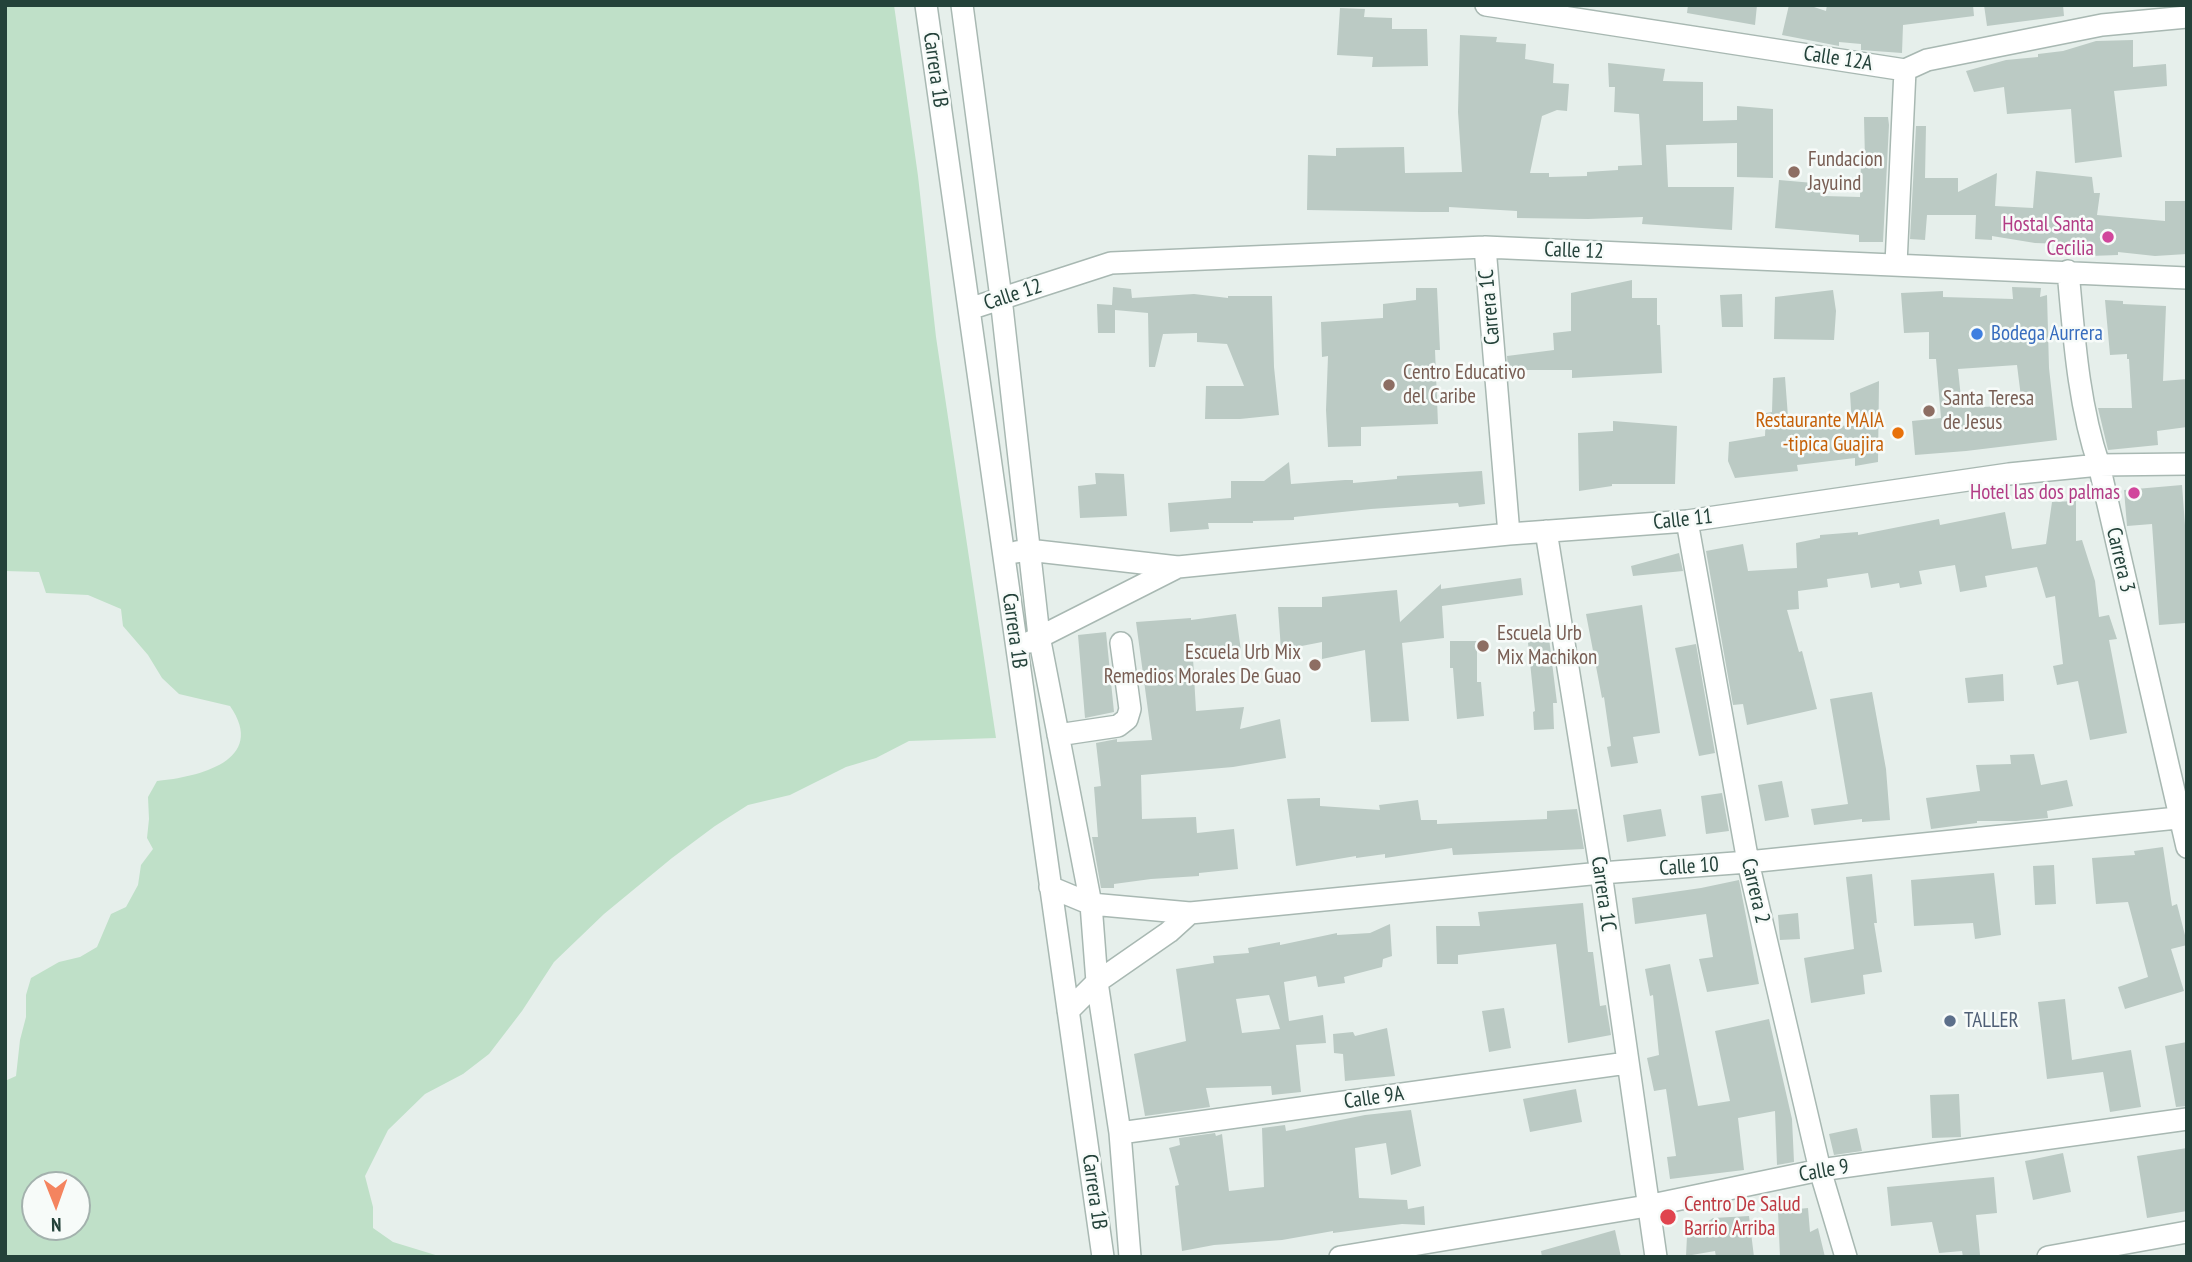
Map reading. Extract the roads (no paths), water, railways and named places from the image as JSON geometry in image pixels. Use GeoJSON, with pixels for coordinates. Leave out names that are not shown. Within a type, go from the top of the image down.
{"type":"FeatureCollection","features":[{"type":"Feature","properties":{"kind":"street","name":"Carrera 1B"},"geometry":{"type":"LineString","coordinates":[[926,5],[1103,1257]]}},
{"type":"Feature","properties":{"kind":"street","name":"Carrera 1B"},"geometry":{"type":"LineString","coordinates":[[962,5],[1001,298],[1039,636],[1091,904],[1097,982],[1120,1132],[1130,1257]]}},
{"type":"Feature","properties":{"kind":"street","name":"Calle 12A"},"geometry":{"type":"LineString","coordinates":[[1486,5],[1905,70],[1927,60],[2103,15],[2187,16]]}},
{"type":"Feature","properties":{"kind":"street"},"geometry":{"type":"LineString","coordinates":[[1896,264],[1905,70]]}},
{"type":"Feature","properties":{"kind":"street","name":"Calle 12"},"geometry":{"type":"LineString","coordinates":[[969,309],[1111,263],[1485,247],[2187,278]]}},
{"type":"Feature","properties":{"kind":"street","name":"Carrera 1C"},"geometry":{"type":"LineString","coordinates":[[1485,247],[1509,534]]}},
{"type":"Feature","properties":{"kind":"street","name":"Carrera 3"},"geometry":{"type":"LineString","coordinates":[[2068,271],[2075,348],[2090,439],[2099,465],[2183,818],[2187,847]]}},
{"type":"Feature","properties":{"kind":"street","name":"Calle 11"},"geometry":{"type":"LineString","coordinates":[[1178,567],[1509,534],[1687,521],[2009,474],[2099,465],[2187,464]]}},
{"type":"Feature","properties":{"kind":"street","name":"Carrera 2"},"geometry":{"type":"LineString","coordinates":[[1687,521],[1748,862],[1820,1170],[1846,1257]]}},
{"type":"Feature","properties":{"kind":"street","name":"Carrera 1C"},"geometry":{"type":"LineString","coordinates":[[1546,531],[1601,873],[1656,1257]]}},
{"type":"Feature","properties":{"kind":"street"},"geometry":{"type":"LineString","coordinates":[[1004,555],[1028,550],[1178,567]]}},
{"type":"Feature","properties":{"kind":"street"},"geometry":{"type":"LineString","coordinates":[[1016,651],[1039,636],[1178,567]]}},
{"type":"Feature","properties":{"kind":"street"},"geometry":{"type":"LineString","coordinates":[[1058,735],[1118,726],[1127,719],[1130,709],[1121,643]]}},
{"type":"Feature","properties":{"kind":"street","name":"Calle 10"},"geometry":{"type":"LineString","coordinates":[[1050,887],[1091,904],[1190,913],[1601,873],[1748,862],[2183,818]]}},
{"type":"Feature","properties":{"kind":"street"},"geometry":{"type":"LineString","coordinates":[[1068,1011],[1097,982],[1169,932],[1190,913]]}},
{"type":"Feature","properties":{"kind":"street","name":"Calle 9A"},"geometry":{"type":"LineString","coordinates":[[1120,1132],[1628,1063]]}},
{"type":"Feature","properties":{"kind":"street","name":"Calle 9"},"geometry":{"type":"LineString","coordinates":[[1340,1257],[1647,1206],[1820,1170],[2187,1119]]}},
{"type":"Feature","properties":{"kind":"street"},"geometry":{"type":"LineString","coordinates":[[2048,1257],[2187,1232]]}},
{"type":"Feature","properties":{"kind":"place","name":"Fundacion Jayuind"},"geometry":{"type":"Point","coordinates":[1794,172]}},
{"type":"Feature","properties":{"kind":"place","name":"Hostal Santa Cecilia"},"geometry":{"type":"Point","coordinates":[2108,237]}},
{"type":"Feature","properties":{"kind":"place","name":"Bodega Aurrera"},"geometry":{"type":"Point","coordinates":[1977,334]}},
{"type":"Feature","properties":{"kind":"place","name":"Centro Educativo del Caribe"},"geometry":{"type":"Point","coordinates":[1389,385]}},
{"type":"Feature","properties":{"kind":"place","name":"Santa Teresa de Jesus"},"geometry":{"type":"Point","coordinates":[1929,411]}},
{"type":"Feature","properties":{"kind":"place","name":"Restaurante MAIA -tipica Guajira"},"geometry":{"type":"Point","coordinates":[1898,433]}},
{"type":"Feature","properties":{"kind":"place","name":"Hotel las dos palmas"},"geometry":{"type":"Point","coordinates":[2134,493]}},
{"type":"Feature","properties":{"kind":"place","name":"Escuela Urb Mix Machikon"},"geometry":{"type":"Point","coordinates":[1483,646]}},
{"type":"Feature","properties":{"kind":"place","name":"Escuela Urb Mix Remedios Morales De Guao"},"geometry":{"type":"Point","coordinates":[1315,665]}},
{"type":"Feature","properties":{"kind":"place","name":"TALLER"},"geometry":{"type":"Point","coordinates":[1950,1021]}},
{"type":"Feature","properties":{"kind":"place","name":"Centro De Salud Barrio Arriba"},"geometry":{"type":"Point","coordinates":[1668,1217]}}]}
